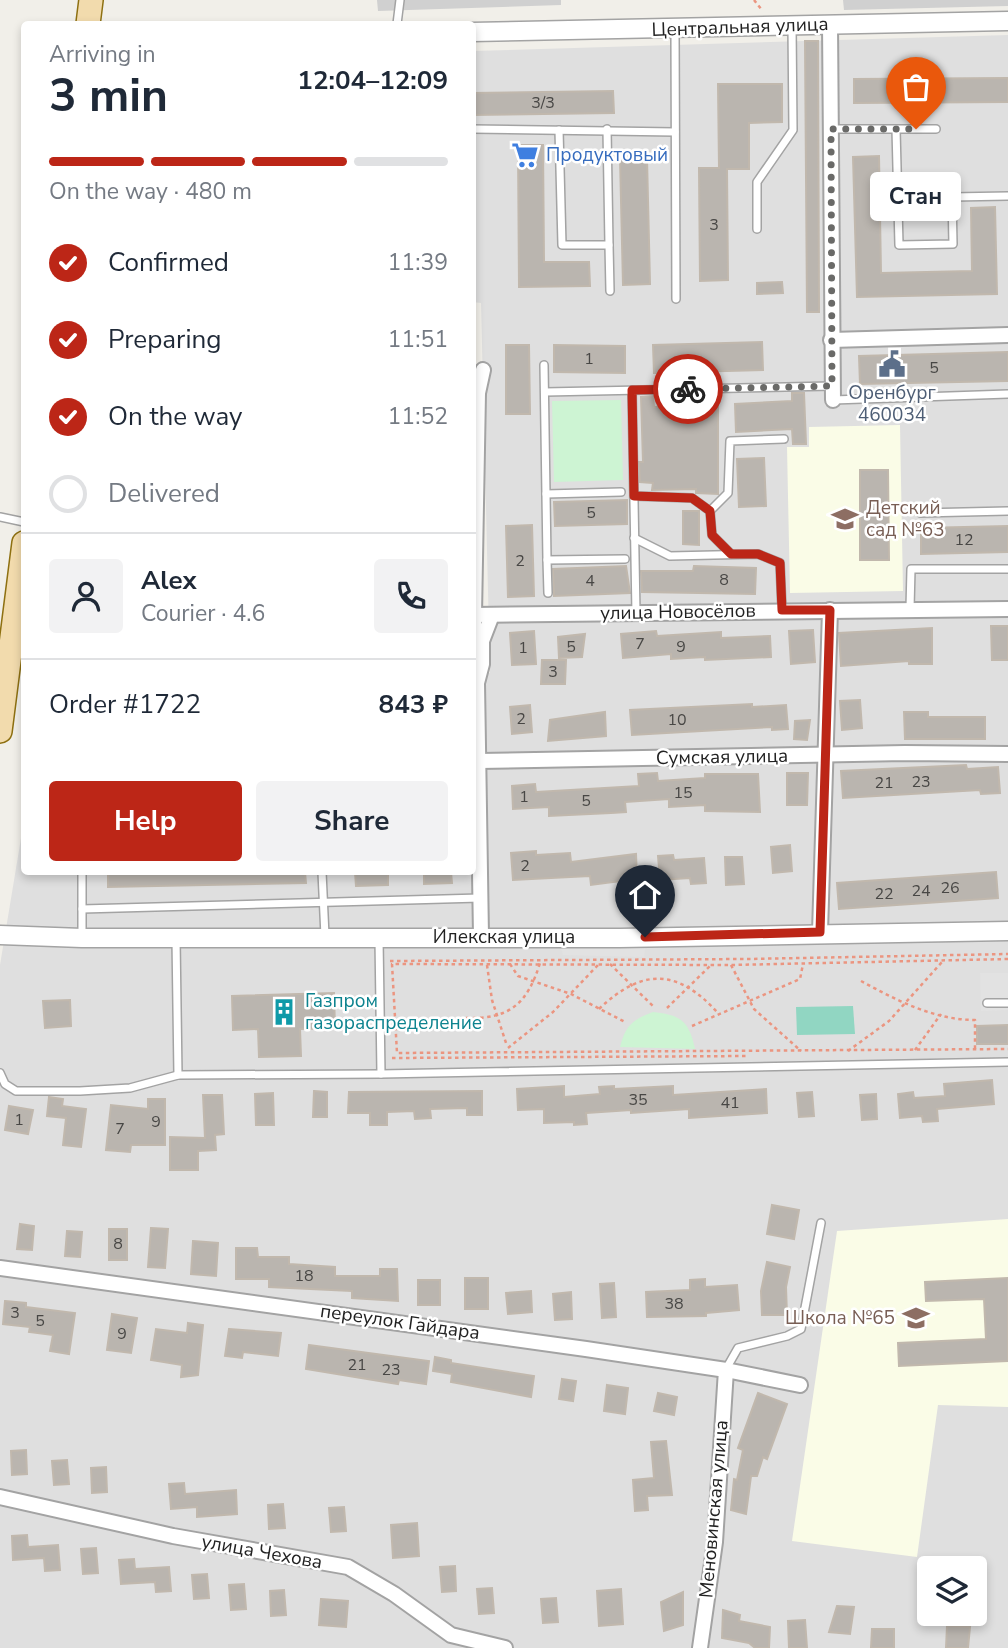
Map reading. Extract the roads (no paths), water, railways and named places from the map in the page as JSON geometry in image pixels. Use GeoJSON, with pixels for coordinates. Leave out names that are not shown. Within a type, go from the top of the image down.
{"type":"FeatureCollection","features":[{"type":"Feature","properties":{"kind":"main road"},"geometry":{"type":"LineString","coordinates":[[88,21],[91,0]]}},
{"type":"Feature","properties":{"kind":"main road"},"geometry":{"type":"LineString","coordinates":[[0,731],[19,632],[21,596]]}},
{"type":"Feature","properties":{"kind":"street","name":"Центральная улица"},"geometry":{"type":"LineString","coordinates":[[476,32],[675,30],[1008,21]]}},
{"type":"Feature","properties":{"kind":"street"},"geometry":{"type":"LineString","coordinates":[[830,24],[832,393]]}},
{"type":"Feature","properties":{"kind":"street"},"geometry":{"type":"LineString","coordinates":[[831,340],[1008,335]]}},
{"type":"Feature","properties":{"kind":"street"},"geometry":{"type":"LineString","coordinates":[[476,680],[482,664],[476,628],[478,393],[483,370]]}},
{"type":"Feature","properties":{"kind":"street","name":"улица Новосёлов"},"geometry":{"type":"LineString","coordinates":[[476,628],[492,615],[910,608],[1008,609]]}},
{"type":"Feature","properties":{"kind":"street"},"geometry":{"type":"LineString","coordinates":[[820,932],[823,755],[830,610]]}},
{"type":"Feature","properties":{"kind":"street"},"geometry":{"type":"LineString","coordinates":[[476,628],[492,615]]}},
{"type":"Feature","properties":{"kind":"street"},"geometry":{"type":"LineString","coordinates":[[476,702],[479,761],[476,804],[481,936]]}},
{"type":"Feature","properties":{"kind":"street","name":"Сумская улица"},"geometry":{"type":"LineString","coordinates":[[479,761],[1008,754]]}},
{"type":"Feature","properties":{"kind":"street","name":"Илекская улица"},"geometry":{"type":"LineString","coordinates":[[0,935],[82,938],[620,938],[820,932],[1008,931]]}},
{"type":"Feature","properties":{"kind":"street","name":"переулок Гайдара"},"geometry":{"type":"LineString","coordinates":[[0,1268],[726,1370],[800,1385]]}},
{"type":"Feature","properties":{"kind":"street","name":"Меновинская улица"},"geometry":{"type":"LineString","coordinates":[[700,1648],[715,1542],[726,1370]]}},
{"type":"Feature","properties":{"kind":"street","name":"улица Чехова"},"geometry":{"type":"LineString","coordinates":[[0,1497],[173,1536],[348,1567],[394,1594],[452,1635],[478,1646],[505,1648]]}},
{"type":"Feature","properties":{"kind":"lane"},"geometry":{"type":"LineString","coordinates":[[397,21],[400,0]]}},
{"type":"Feature","properties":{"kind":"lane"},"geometry":{"type":"LineString","coordinates":[[757,229],[757,182],[793,131],[792,25]]}},
{"type":"Feature","properties":{"kind":"lane"},"geometry":{"type":"LineString","coordinates":[[675,30],[676,299]]}},
{"type":"Feature","properties":{"kind":"lane"},"geometry":{"type":"LineString","coordinates":[[476,129],[675,132]]}},
{"type":"Feature","properties":{"kind":"lane"},"geometry":{"type":"LineString","coordinates":[[607,129],[610,290]]}},
{"type":"Feature","properties":{"kind":"lane"},"geometry":{"type":"LineString","coordinates":[[831,129],[936,129]]}},
{"type":"Feature","properties":{"kind":"lane"},"geometry":{"type":"LineString","coordinates":[[896,129],[899,245],[953,244],[952,197],[1008,196]]}},
{"type":"Feature","properties":{"kind":"lane"},"geometry":{"type":"LineString","coordinates":[[559,130],[562,245],[609,245]]}},
{"type":"Feature","properties":{"kind":"lane"},"geometry":{"type":"LineString","coordinates":[[544,365],[548,593]]}},
{"type":"Feature","properties":{"kind":"lane"},"geometry":{"type":"LineString","coordinates":[[632,390],[636,613]]}},
{"type":"Feature","properties":{"kind":"lane"},"geometry":{"type":"LineString","coordinates":[[545,392],[632,390],[1008,394]]}},
{"type":"Feature","properties":{"kind":"lane"},"geometry":{"type":"LineString","coordinates":[[710,511],[728,493],[730,440],[784,439]]}},
{"type":"Feature","properties":{"kind":"lane"},"geometry":{"type":"LineString","coordinates":[[546,494],[621,492]]}},
{"type":"Feature","properties":{"kind":"lane"},"geometry":{"type":"LineString","coordinates":[[634,496],[692,498],[710,511],[712,535],[731,554]]}},
{"type":"Feature","properties":{"kind":"lane"},"geometry":{"type":"LineString","coordinates":[[919,513],[1008,511]]}},
{"type":"Feature","properties":{"kind":"lane"},"geometry":{"type":"LineString","coordinates":[[0,517],[21,521]]}},
{"type":"Feature","properties":{"kind":"lane"},"geometry":{"type":"LineString","coordinates":[[634,538],[670,556],[758,554],[780,563],[782,610]]}},
{"type":"Feature","properties":{"kind":"lane"},"geometry":{"type":"LineString","coordinates":[[547,560],[625,559]]}},
{"type":"Feature","properties":{"kind":"lane"},"geometry":{"type":"LineString","coordinates":[[910,608],[911,569],[1008,569]]}},
{"type":"Feature","properties":{"kind":"lane"},"geometry":{"type":"LineString","coordinates":[[82,875],[82,938]]}},
{"type":"Feature","properties":{"kind":"lane"},"geometry":{"type":"LineString","coordinates":[[322,875],[325,937]]}},
{"type":"Feature","properties":{"kind":"lane"},"geometry":{"type":"LineString","coordinates":[[82,909],[481,898]]}},
{"type":"Feature","properties":{"kind":"lane"},"geometry":{"type":"LineString","coordinates":[[379,937],[381,1074]]}},
{"type":"Feature","properties":{"kind":"lane"},"geometry":{"type":"LineString","coordinates":[[176,938],[178,1075]]}},
{"type":"Feature","properties":{"kind":"lane"},"geometry":{"type":"LineString","coordinates":[[987,1003],[1008,1003]]}},
{"type":"Feature","properties":{"kind":"lane"},"geometry":{"type":"LineString","coordinates":[[0,1073],[5,1084],[16,1091],[130,1088],[178,1075],[381,1074],[1008,1062]]}},
{"type":"Feature","properties":{"kind":"lane"},"geometry":{"type":"LineString","coordinates":[[726,1370],[738,1348],[787,1336],[801,1329],[821,1223]]}},
{"type":"Feature","properties":{"kind":"place","name":"Стан"},"geometry":{"type":"Point","coordinates":[916,129]}},
{"type":"Feature","properties":{"kind":"place","name":"Продуктовый"},"geometry":{"type":"Point","coordinates":[525,155]}},
{"type":"Feature","properties":{"kind":"place","name":"Оренбург 460034"},"geometry":{"type":"Point","coordinates":[892,364]}},
{"type":"Feature","properties":{"kind":"place","name":"Детский сад №63"},"geometry":{"type":"Point","coordinates":[845,519]}},
{"type":"Feature","properties":{"kind":"place","name":"Газпром газораспределение"},"geometry":{"type":"Point","coordinates":[284,1012]}},
{"type":"Feature","properties":{"kind":"place","name":"Школа №65"},"geometry":{"type":"Point","coordinates":[916,1318]}}]}
